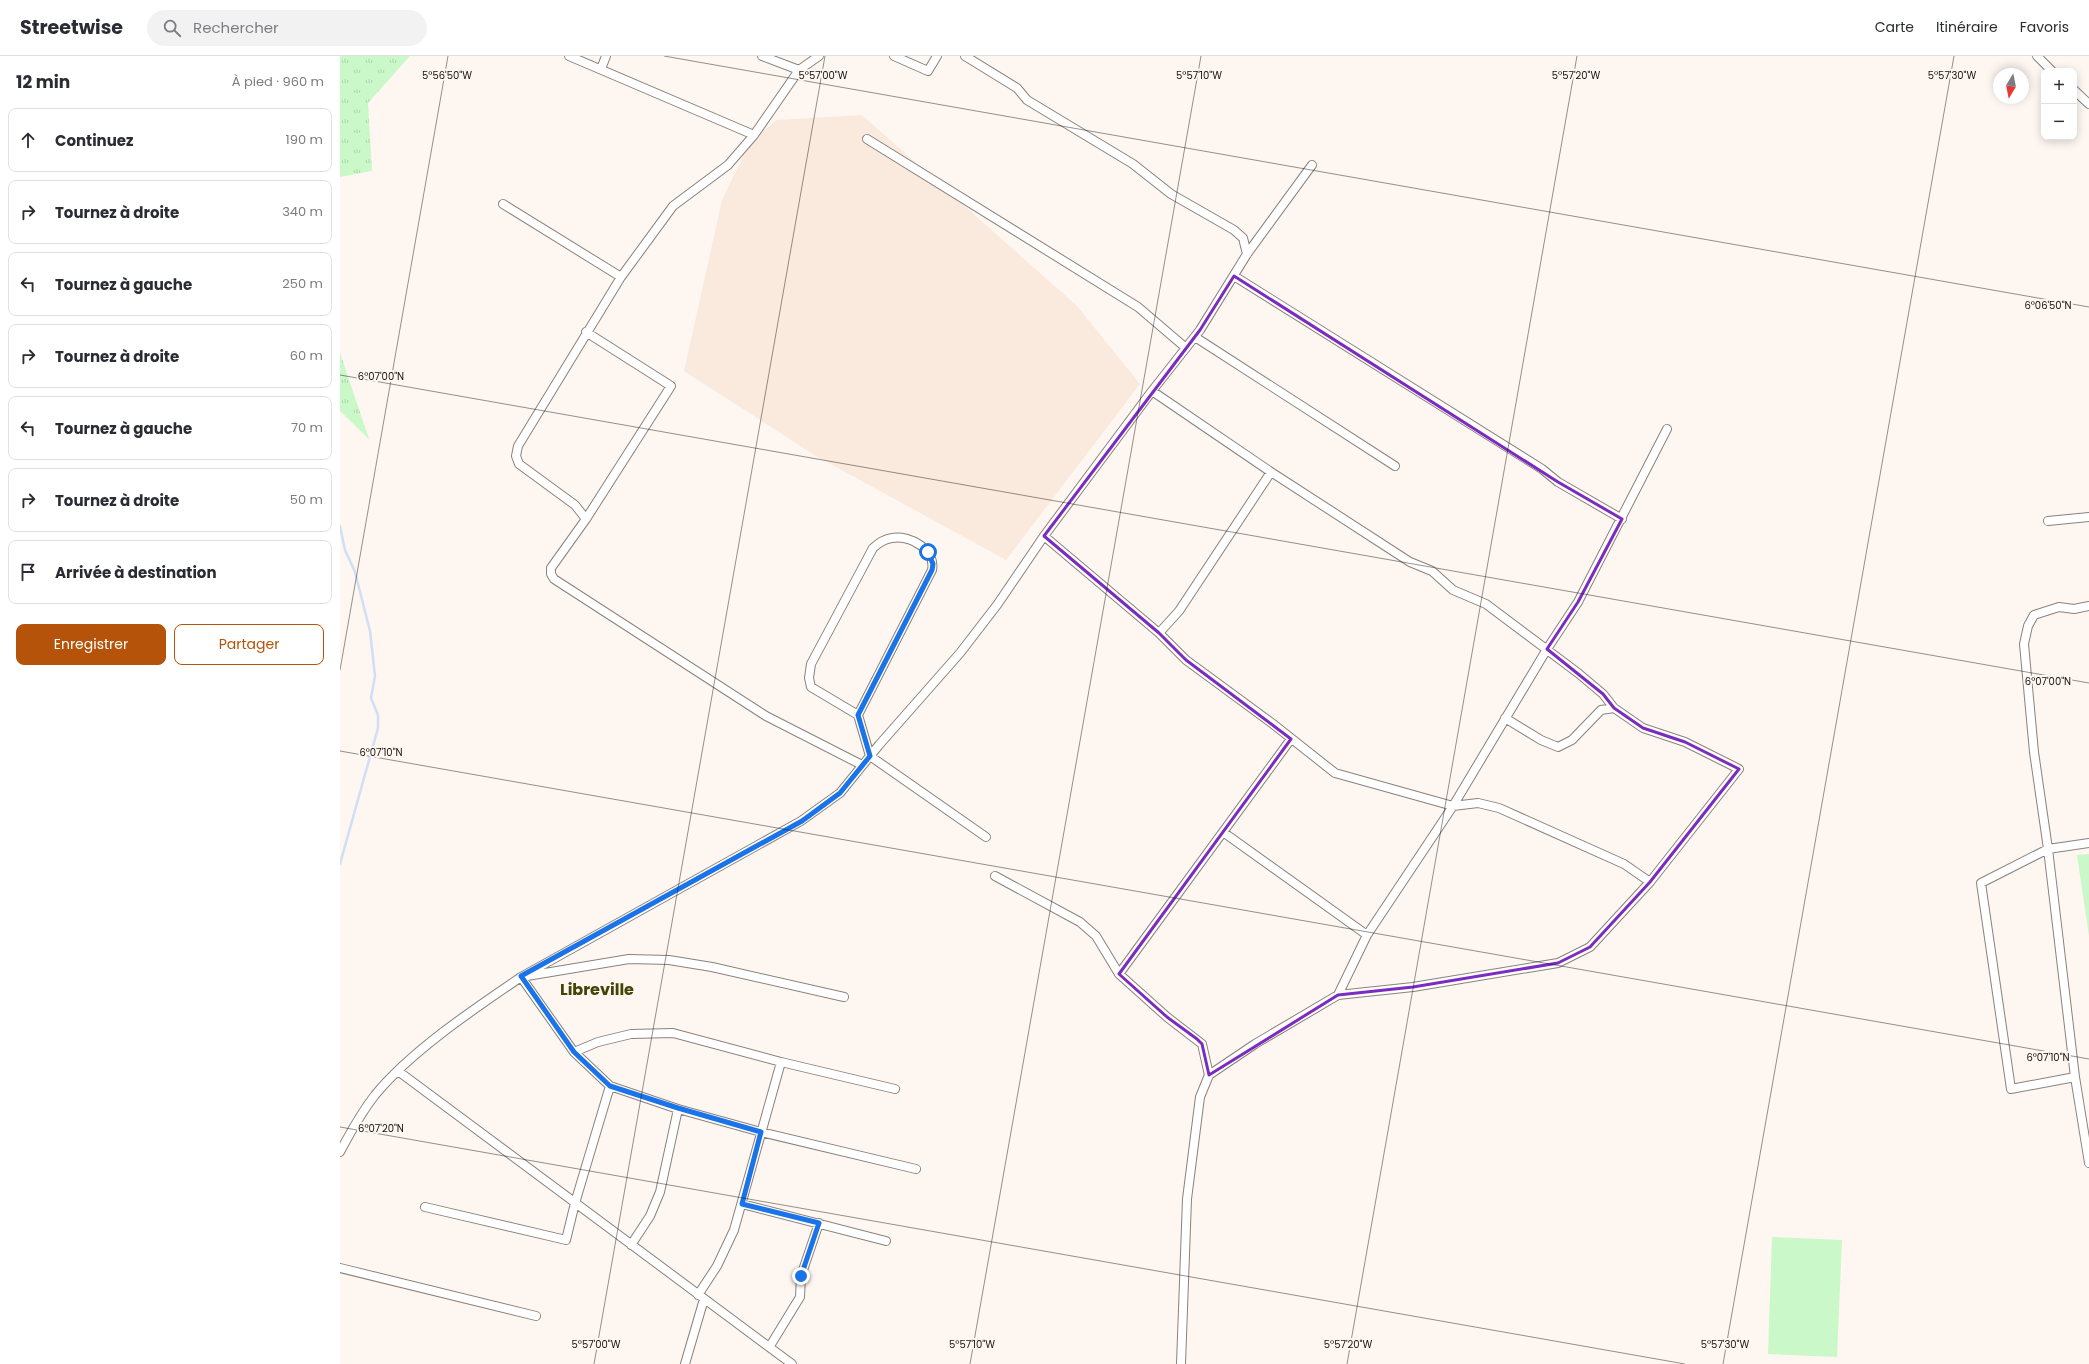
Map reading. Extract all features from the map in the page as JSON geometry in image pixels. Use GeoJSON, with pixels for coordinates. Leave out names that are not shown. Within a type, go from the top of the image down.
{"type":"FeatureCollection","features":[{"type":"Feature","properties":{"kind":"street"},"geometry":{"type":"LineString","coordinates":[[569,56],[754,135]]}},
{"type":"Feature","properties":{"kind":"street"},"geometry":{"type":"LineString","coordinates":[[601,69],[606,56]]}},
{"type":"Feature","properties":{"kind":"street"},"geometry":{"type":"LineString","coordinates":[[762,56],[799,70]]}},
{"type":"Feature","properties":{"kind":"street"},"geometry":{"type":"LineString","coordinates":[[586,519],[575,505],[519,464],[516,456],[518,446],[586,332],[621,277],[673,206],[728,165],[754,135],[799,70],[819,56]]}},
{"type":"Feature","properties":{"kind":"street"},"geometry":{"type":"LineString","coordinates":[[894,56],[928,71],[937,56]]}},
{"type":"Feature","properties":{"kind":"street"},"geometry":{"type":"LineString","coordinates":[[965,56],[1017,88],[1027,100],[1133,164],[1171,194],[1234,230],[1244,238],[1246,254]]}},
{"type":"Feature","properties":{"kind":"street"},"geometry":{"type":"LineString","coordinates":[[2037,56],[2049,68]]}},
{"type":"Feature","properties":{"kind":"street"},"geometry":{"type":"LineString","coordinates":[[2077,93],[2089,104]]}},
{"type":"Feature","properties":{"kind":"street"},"geometry":{"type":"LineString","coordinates":[[867,139],[1138,306],[1186,348]]}},
{"type":"Feature","properties":{"kind":"street"},"geometry":{"type":"LineString","coordinates":[[340,1152],[357,1121],[375,1095],[398,1071],[476,1008],[521,976],[802,821],[840,793],[862,765],[960,653],[997,605],[1044,536],[1152,391],[1195,337],[1234,276],[1246,254],[1312,165]]}},
{"type":"Feature","properties":{"kind":"street"},"geometry":{"type":"LineString","coordinates":[[503,204],[621,277]]}},
{"type":"Feature","properties":{"kind":"street"},"geometry":{"type":"LineString","coordinates":[[1234,276],[1542,469],[1558,482],[1622,519]]}},
{"type":"Feature","properties":{"kind":"street"},"geometry":{"type":"LineString","coordinates":[[586,332],[671,386],[586,519],[551,568],[550,574],[554,579],[660,649],[766,716],[862,765]]}},
{"type":"Feature","properties":{"kind":"street"},"geometry":{"type":"LineString","coordinates":[[1195,337],[1394,466]]}},
{"type":"Feature","properties":{"kind":"street"},"geometry":{"type":"LineString","coordinates":[[1152,391],[1271,472],[1410,562],[1432,571],[1453,590],[1486,604],[1547,649],[1603,694],[1614,708],[1643,728],[1685,742],[1739,769],[1650,882],[1590,947],[1558,963],[1413,987],[1338,995],[1255,1044],[1209,1074]]}},
{"type":"Feature","properties":{"kind":"street"},"geometry":{"type":"LineString","coordinates":[[1338,995],[1367,935],[1453,806],[1547,649],[1578,602],[1667,429]]}},
{"type":"Feature","properties":{"kind":"street"},"geometry":{"type":"LineString","coordinates":[[1159,633],[1179,611],[1271,472]]}},
{"type":"Feature","properties":{"kind":"street"},"geometry":{"type":"LineString","coordinates":[[2048,521],[2089,517]]}},
{"type":"Feature","properties":{"kind":"street"},"geometry":{"type":"LineString","coordinates":[[1044,536],[1159,633],[1186,660],[1273,724],[1335,773],[1453,806],[1478,803],[1499,808],[1624,864],[1650,882]]}},
{"type":"Feature","properties":{"kind":"street"},"geometry":{"type":"LineString","coordinates":[[858,715],[810,687],[809,678],[811,664],[873,548],[882,541],[900,537],[920,545],[928,552],[933,564],[932,570],[858,715],[870,756],[986,837]]}},
{"type":"Feature","properties":{"kind":"street"},"geometry":{"type":"LineString","coordinates":[[2089,606],[2074,609],[2059,607],[2034,615],[2028,626],[2024,644],[2034,752],[2048,849],[2075,1077],[2089,1163]]}},
{"type":"Feature","properties":{"kind":"street"},"geometry":{"type":"LineString","coordinates":[[1505,718],[1541,740],[1558,746],[1572,740],[1601,710],[1614,708]]}},
{"type":"Feature","properties":{"kind":"street"},"geometry":{"type":"LineString","coordinates":[[1119,974],[1291,739]]}},
{"type":"Feature","properties":{"kind":"street"},"geometry":{"type":"LineString","coordinates":[[1223,832],[1367,935]]}},
{"type":"Feature","properties":{"kind":"street"},"geometry":{"type":"LineString","coordinates":[[2075,1077],[2011,1089],[1981,883],[2048,849],[2089,843]]}},
{"type":"Feature","properties":{"kind":"street"},"geometry":{"type":"LineString","coordinates":[[995,876],[1080,922],[1096,936],[1119,974],[1167,1017],[1202,1044],[1209,1074],[1200,1097],[1187,1198],[1181,1364]]}},
{"type":"Feature","properties":{"kind":"street"},"geometry":{"type":"LineString","coordinates":[[521,976],[629,959],[669,960],[844,997]]}},
{"type":"Feature","properties":{"kind":"street"},"geometry":{"type":"LineString","coordinates":[[521,976],[574,1052],[610,1086],[678,1108],[761,1132],[916,1169]]}},
{"type":"Feature","properties":{"kind":"street"},"geometry":{"type":"LineString","coordinates":[[574,1052],[598,1042],[630,1034],[673,1033],[781,1062],[895,1089]]}},
{"type":"Feature","properties":{"kind":"street"},"geometry":{"type":"LineString","coordinates":[[685,1364],[701,1297],[725,1250],[742,1204],[781,1062]]}},
{"type":"Feature","properties":{"kind":"street"},"geometry":{"type":"LineString","coordinates":[[398,1071],[701,1297],[770,1346],[792,1364]]}},
{"type":"Feature","properties":{"kind":"street"},"geometry":{"type":"LineString","coordinates":[[425,1207],[566,1240],[575,1203],[610,1086]]}},
{"type":"Feature","properties":{"kind":"street"},"geometry":{"type":"LineString","coordinates":[[631,1245],[650,1216],[660,1192],[678,1108]]}},
{"type":"Feature","properties":{"kind":"street"},"geometry":{"type":"LineString","coordinates":[[742,1204],[886,1241]]}},
{"type":"Feature","properties":{"kind":"street"},"geometry":{"type":"LineString","coordinates":[[770,1346],[800,1297],[801,1276],[819,1223]]}},
{"type":"Feature","properties":{"kind":"street"},"geometry":{"type":"LineString","coordinates":[[340,1268],[536,1316]]}},
{"type":"Feature","properties":{"kind":"highlighted area"},"geometry":{"type":"Polygon","coordinates":[[[1234,276],[1558,482],[1622,519],[1578,602],[1547,649],[1603,694],[1614,708],[1643,728],[1685,742],[1739,769],[1650,882],[1590,947],[1558,963],[1413,987],[1338,995],[1209,1075],[1202,1044],[1167,1017],[1119,974],[1291,739],[1186,660],[1159,633],[1044,536],[1200,330],[1234,276]]]}},
{"type":"Feature","properties":{"kind":"shaded area"},"geometry":{"type":"Polygon","coordinates":[[[862,115],[1077,306],[1140,384],[1006,560],[816,456],[684,371],[722,200],[751,140],[777,120],[862,115]]]}},
{"type":"Feature","properties":{"kind":"green space"},"geometry":{"type":"Polygon","coordinates":[[[340,56],[410,56],[368,103],[372,171],[340,177],[340,56]]]}},
{"type":"Feature","properties":{"kind":"green space"},"geometry":{"type":"Polygon","coordinates":[[[340,353],[369,439],[340,411],[340,353]]]}},
{"type":"Feature","properties":{"kind":"green space"},"geometry":{"type":"Polygon","coordinates":[[[2089,854],[2089,936],[2077,855],[2089,854]]]}},
{"type":"Feature","properties":{"kind":"green space"},"geometry":{"type":"Polygon","coordinates":[[[1772,1237],[1842,1240],[1837,1357],[1768,1354],[1772,1237]]]}},
{"type":"Feature","properties":{"kind":"waterway"},"geometry":{"type":"LineString","coordinates":[[340,526],[345,550],[355,572],[370,631],[375,676],[371,698],[378,715],[378,728],[340,864]]}},
{"type":"Feature","properties":{"kind":"district","name":"Libreville"},"geometry":{"type":"Point","coordinates":[597,989]}},
{"type":"Feature","properties":{"kind":"route"},"geometry":{"type":"LineString","coordinates":[[801,1276],[819,1223],[742,1204],[761,1132],[678,1108],[610,1086],[574,1052],[521,976],[802,821],[840,793],[870,756],[858,715],[932,570],[932,558],[928,552]]}}]}
